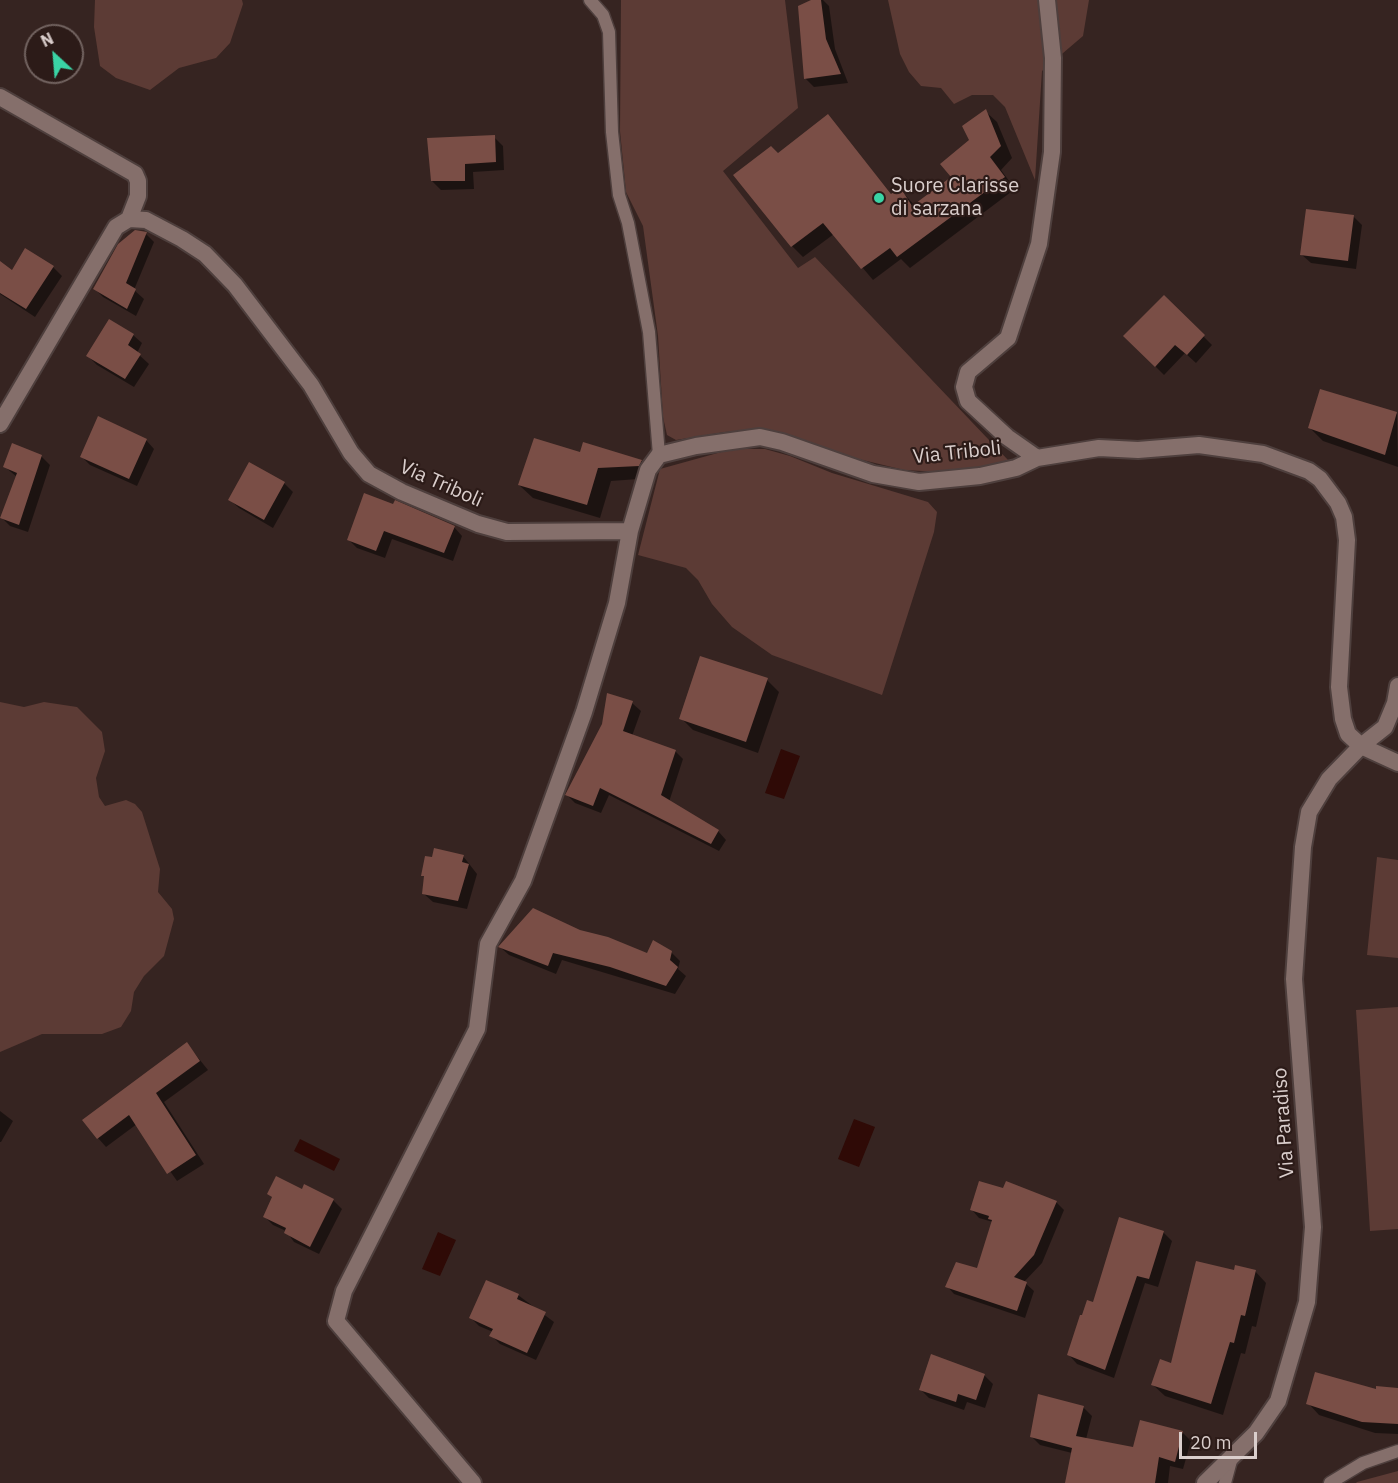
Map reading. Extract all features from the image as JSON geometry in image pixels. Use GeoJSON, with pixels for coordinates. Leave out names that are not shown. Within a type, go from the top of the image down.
{"type":"FeatureCollection","features":[{"type":"Feature","properties":{"kind":"street"},"geometry":{"type":"LineString","coordinates":[[1037,458],[1007,437],[968,401],[964,387],[968,372],[1008,338],[1031,274],[1038,244],[1052,152],[1053,58],[1047,0]]}},
{"type":"Feature","properties":{"kind":"street"},"geometry":{"type":"LineString","coordinates":[[0,97],[135,174],[138,181],[138,196],[129,219],[116,227],[0,423]]}},
{"type":"Feature","properties":{"kind":"street","name":"Via Triboli"},"geometry":{"type":"LineString","coordinates":[[129,219],[146,220],[182,239],[205,254],[235,285],[311,385],[351,453],[369,474],[413,497],[478,524],[507,532],[630,531]]}},
{"type":"Feature","properties":{"kind":"street","name":"Via Triboli"},"geometry":{"type":"LineString","coordinates":[[659,455],[707,444],[760,438],[782,441],[873,474],[919,482],[980,477],[1016,468],[1037,458],[1099,448],[1138,450],[1199,445],[1263,454],[1309,471],[1320,478],[1332,491],[1344,517],[1347,540],[1339,687],[1343,719],[1348,734],[1361,746]]}},
{"type":"Feature","properties":{"kind":"street"},"geometry":{"type":"LineString","coordinates":[[473,1483],[336,1320],[344,1291],[477,1029],[488,944],[524,881],[584,712],[617,603],[630,531],[648,470],[659,455]]}},
{"type":"Feature","properties":{"kind":"street","name":"Via Paradiso"},"geometry":{"type":"LineString","coordinates":[[1205,1483],[1256,1433],[1278,1401],[1307,1302],[1312,1227],[1294,979],[1303,847],[1309,812],[1329,779],[1361,746],[1385,727],[1395,703],[1398,686]]}},
{"type":"Feature","properties":{"kind":"street"},"geometry":{"type":"LineString","coordinates":[[1361,746],[1398,763]]}},
{"type":"Feature","properties":{"kind":"lane"},"geometry":{"type":"LineString","coordinates":[[590,0],[603,15],[609,32],[612,132],[619,195],[628,223],[649,332],[659,455]]}},
{"type":"Feature","properties":{"kind":"lane"},"geometry":{"type":"LineString","coordinates":[[1330,1483],[1363,1463],[1398,1450]]}},
{"type":"Feature","properties":{"kind":"lane"},"geometry":{"type":"LineString","coordinates":[[1225,1483],[1232,1456]]}},
{"type":"Feature","properties":{"kind":"shaded area"},"geometry":{"type":"Polygon","coordinates":[[[95,0],[242,0],[243,4],[230,43],[216,58],[179,68],[150,90],[116,78],[100,66],[94,27],[95,0]]]}},
{"type":"Feature","properties":{"kind":"shaded area"},"geometry":{"type":"Polygon","coordinates":[[[621,0],[785,0],[798,108],[723,171],[798,268],[815,257],[1008,460],[977,468],[940,472],[904,470],[846,456],[761,429],[676,440],[667,435],[663,417],[658,336],[643,226],[626,192],[620,131],[621,0]]]}},
{"type":"Feature","properties":{"kind":"shaded area"},"geometry":{"type":"Polygon","coordinates":[[[888,0],[1089,0],[1083,36],[1042,71],[1035,180],[1005,107],[993,95],[972,95],[954,104],[941,88],[921,86],[909,72],[900,54],[888,0]]]}},
{"type":"Feature","properties":{"kind":"shaded area"},"geometry":{"type":"Polygon","coordinates":[[[732,449],[765,449],[790,456],[832,473],[928,502],[937,512],[934,532],[882,695],[772,655],[732,627],[712,604],[698,580],[686,568],[638,555],[660,469],[732,449]]]}},
{"type":"Feature","properties":{"kind":"shaded area"},"geometry":{"type":"Polygon","coordinates":[[[0,702],[24,707],[44,702],[77,707],[102,732],[105,751],[96,778],[99,797],[105,806],[126,800],[135,804],[142,812],[160,869],[158,892],[172,909],[174,919],[164,956],[144,976],[134,992],[131,1011],[121,1027],[102,1034],[42,1034],[0,1052],[0,702]]]}},
{"type":"Feature","properties":{"kind":"shaded area"},"geometry":{"type":"Polygon","coordinates":[[[781,749],[800,756],[784,799],[765,793],[781,749]]]}},
{"type":"Feature","properties":{"kind":"shaded area"},"geometry":{"type":"Polygon","coordinates":[[[1377,857],[1398,860],[1398,958],[1367,955],[1377,857]]]}},
{"type":"Feature","properties":{"kind":"shaded area"},"geometry":{"type":"Polygon","coordinates":[[[1398,1007],[1398,1229],[1370,1231],[1356,1010],[1398,1007]]]}},
{"type":"Feature","properties":{"kind":"shaded area"},"geometry":{"type":"Polygon","coordinates":[[[854,1119],[875,1127],[859,1167],[838,1159],[854,1119]]]}},
{"type":"Feature","properties":{"kind":"shaded area"},"geometry":{"type":"Polygon","coordinates":[[[300,1139],[340,1159],[334,1171],[294,1151],[300,1139]]]}},
{"type":"Feature","properties":{"kind":"shaded area"},"geometry":{"type":"Polygon","coordinates":[[[438,1232],[456,1240],[440,1276],[422,1269],[438,1232]]]}},
{"type":"Feature","properties":{"kind":"shaded area"},"geometry":{"type":"Polygon","coordinates":[[[1398,1471],[1398,1483],[1356,1483],[1357,1482],[1398,1471]]]}},
{"type":"Feature","properties":{"kind":"building"},"geometry":{"type":"Polygon","coordinates":[[[811,0],[821,0],[826,39],[841,74],[804,79],[798,6],[811,0]]]}},
{"type":"Feature","properties":{"kind":"building"},"geometry":{"type":"Polygon","coordinates":[[[986,109],[1001,146],[990,157],[1005,177],[897,257],[890,248],[861,269],[823,223],[791,247],[733,175],[771,146],[778,153],[828,114],[891,194],[900,187],[912,206],[951,177],[940,164],[969,140],[962,126],[986,109]]]}},
{"type":"Feature","properties":{"kind":"building"},"geometry":{"type":"Polygon","coordinates":[[[495,135],[496,162],[465,164],[465,181],[431,181],[427,138],[495,135]]]}},
{"type":"Feature","properties":{"kind":"building"},"geometry":{"type":"Polygon","coordinates":[[[1306,209],[1354,215],[1348,261],[1300,255],[1306,209]]]}},
{"type":"Feature","properties":{"kind":"building"},"geometry":{"type":"Polygon","coordinates":[[[135,230],[147,232],[126,283],[136,289],[127,309],[93,289],[118,244],[135,230]]]}},
{"type":"Feature","properties":{"kind":"building"},"geometry":{"type":"Polygon","coordinates":[[[25,248],[54,266],[26,309],[0,293],[0,261],[12,270],[25,248]]]}},
{"type":"Feature","properties":{"kind":"building"},"geometry":{"type":"Polygon","coordinates":[[[1164,295],[1205,335],[1187,355],[1175,345],[1155,367],[1123,336],[1164,295]]]}},
{"type":"Feature","properties":{"kind":"building"},"geometry":{"type":"Polygon","coordinates":[[[109,319],[134,334],[128,345],[141,354],[125,379],[86,356],[109,319]]]}},
{"type":"Feature","properties":{"kind":"building"},"geometry":{"type":"Polygon","coordinates":[[[1320,389],[1397,412],[1385,455],[1308,428],[1320,389]]]}},
{"type":"Feature","properties":{"kind":"building"},"geometry":{"type":"Polygon","coordinates":[[[98,416],[147,439],[129,479],[80,457],[98,416]]]}},
{"type":"Feature","properties":{"kind":"building"},"geometry":{"type":"Polygon","coordinates":[[[534,438],[580,452],[583,442],[642,460],[639,466],[598,468],[587,505],[518,485],[534,438]]]}},
{"type":"Feature","properties":{"kind":"building"},"geometry":{"type":"Polygon","coordinates":[[[12,443],[42,455],[19,525],[0,518],[17,473],[3,467],[12,443]]]}},
{"type":"Feature","properties":{"kind":"building"},"geometry":{"type":"Polygon","coordinates":[[[249,462],[285,482],[264,520],[228,500],[249,462]]]}},
{"type":"Feature","properties":{"kind":"building"},"geometry":{"type":"Polygon","coordinates":[[[364,493],[393,504],[395,500],[455,526],[444,553],[384,531],[376,551],[347,540],[364,493]]]}},
{"type":"Feature","properties":{"kind":"building"},"geometry":{"type":"Polygon","coordinates":[[[700,656],[768,678],[746,742],[679,719],[700,656]]]}},
{"type":"Feature","properties":{"kind":"building"},"geometry":{"type":"Polygon","coordinates":[[[607,693],[633,701],[623,731],[676,750],[661,795],[719,830],[711,844],[600,788],[593,806],[565,795],[602,724],[607,693]]]}},
{"type":"Feature","properties":{"kind":"building"},"geometry":{"type":"Polygon","coordinates":[[[434,848],[464,855],[462,862],[469,864],[458,901],[422,894],[424,876],[421,876],[425,856],[432,857],[434,848]]]}},
{"type":"Feature","properties":{"kind":"building"},"geometry":{"type":"Polygon","coordinates":[[[533,908],[580,930],[608,937],[647,953],[653,940],[672,951],[670,960],[678,967],[666,986],[610,967],[553,953],[548,966],[498,947],[533,908]]]}},
{"type":"Feature","properties":{"kind":"building"},"geometry":{"type":"Polygon","coordinates":[[[187,1042],[200,1061],[156,1093],[196,1155],[167,1174],[129,1115],[97,1139],[82,1120],[187,1042]]]}},
{"type":"Feature","properties":{"kind":"building"},"geometry":{"type":"Polygon","coordinates":[[[276,1176],[302,1189],[304,1184],[334,1199],[310,1247],[284,1233],[286,1228],[263,1217],[272,1197],[267,1194],[276,1176]]]}},
{"type":"Feature","properties":{"kind":"building"},"geometry":{"type":"Polygon","coordinates":[[[979,1181],[1003,1188],[1006,1181],[1057,1201],[1034,1255],[1014,1277],[1027,1282],[1017,1311],[945,1287],[956,1262],[977,1268],[992,1220],[988,1219],[989,1216],[970,1210],[979,1181]]]}},
{"type":"Feature","properties":{"kind":"building"},"geometry":{"type":"Polygon","coordinates":[[[1119,1217],[1164,1231],[1149,1279],[1137,1276],[1105,1370],[1067,1355],[1087,1300],[1093,1302],[1119,1217]]]}},
{"type":"Feature","properties":{"kind":"building"},"geometry":{"type":"Polygon","coordinates":[[[1196,1261],[1234,1270],[1235,1265],[1256,1270],[1245,1316],[1241,1315],[1234,1343],[1230,1342],[1211,1404],[1151,1385],[1160,1359],[1171,1363],[1196,1261]]]}},
{"type":"Feature","properties":{"kind":"building"},"geometry":{"type":"Polygon","coordinates":[[[486,1280],[519,1294],[517,1299],[546,1312],[527,1353],[489,1336],[493,1329],[469,1318],[486,1280]]]}},
{"type":"Feature","properties":{"kind":"building"},"geometry":{"type":"Polygon","coordinates":[[[931,1354],[985,1374],[976,1400],[958,1394],[956,1402],[919,1390],[931,1354]]]}},
{"type":"Feature","properties":{"kind":"building"},"geometry":{"type":"Polygon","coordinates":[[[1315,1372],[1376,1389],[1376,1386],[1398,1388],[1398,1424],[1362,1422],[1306,1404],[1315,1372]]]}},
{"type":"Feature","properties":{"kind":"building"},"geometry":{"type":"Polygon","coordinates":[[[1038,1394],[1084,1406],[1076,1436],[1133,1447],[1140,1420],[1183,1431],[1175,1462],[1159,1457],[1155,1483],[1065,1483],[1072,1448],[1030,1437],[1038,1394]]]}},
{"type":"Feature","properties":{"kind":"place","name":"Suore Clarisse di sarzana"},"geometry":{"type":"Point","coordinates":[879,198]}}]}
